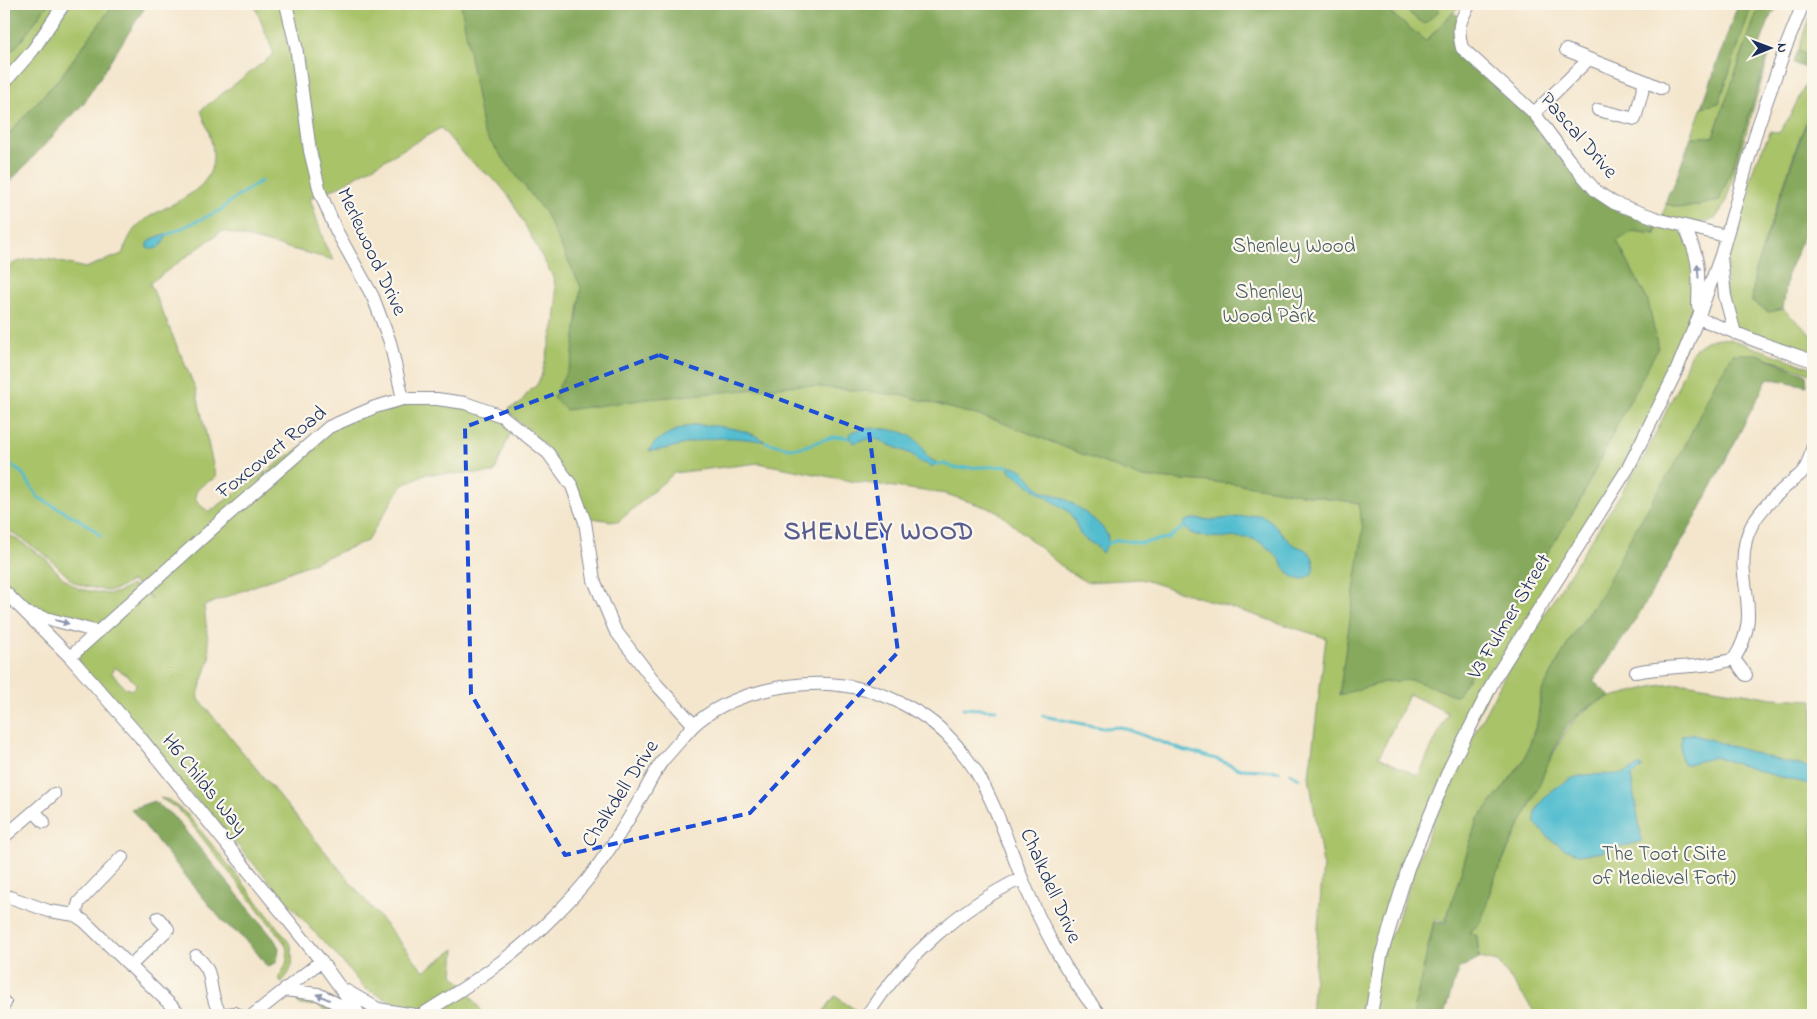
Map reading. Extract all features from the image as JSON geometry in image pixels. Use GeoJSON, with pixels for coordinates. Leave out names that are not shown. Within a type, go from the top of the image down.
{"type":"FeatureCollection","features":[{"type":"Feature","properties":{"kind":"street"},"geometry":{"type":"LineString","coordinates":[[4,83],[33,50],[64,4]]}},
{"type":"Feature","properties":{"kind":"street","name":"Merlewood Drive"},"geometry":{"type":"LineString","coordinates":[[286,4],[296,46],[310,151],[320,192],[336,230],[373,297],[390,342],[403,399]]}},
{"type":"Feature","properties":{"kind":"street","name":"Pascal Drive"},"geometry":{"type":"LineString","coordinates":[[1470,4],[1461,18],[1459,34],[1462,48],[1534,113],[1569,160],[1596,191],[1614,203],[1640,214],[1726,236]]}},
{"type":"Feature","properties":{"kind":"street"},"geometry":{"type":"LineString","coordinates":[[1726,236],[1758,126],[1803,4]]}},
{"type":"Feature","properties":{"kind":"street"},"geometry":{"type":"LineString","coordinates":[[1566,50],[1661,88]]}},
{"type":"Feature","properties":{"kind":"street"},"geometry":{"type":"LineString","coordinates":[[1534,113],[1588,59]]}},
{"type":"Feature","properties":{"kind":"street"},"geometry":{"type":"LineString","coordinates":[[1598,110],[1640,121],[1645,81]]}},
{"type":"Feature","properties":{"kind":"street"},"geometry":{"type":"LineString","coordinates":[[1684,226],[1694,247],[1699,269],[1698,318],[1813,361]]}},
{"type":"Feature","properties":{"kind":"street","name":"V3 Fulmer Street"},"geometry":{"type":"LineString","coordinates":[[1371,1015],[1381,956],[1408,868],[1450,767],[1495,678],[1628,468],[1675,374],[1698,318],[1726,236]]}},
{"type":"Feature","properties":{"kind":"street"},"geometry":{"type":"LineString","coordinates":[[1721,254],[1725,296],[1735,333]]}},
{"type":"Feature","properties":{"kind":"street","name":"Foxcovert Road"},"geometry":{"type":"LineString","coordinates":[[70,656],[329,427],[375,406],[403,399],[437,398],[465,403],[502,416],[548,453],[572,486],[585,522],[594,580],[616,630],[658,685],[694,725]]}},
{"type":"Feature","properties":{"kind":"street"},"geometry":{"type":"LineString","coordinates":[[1636,672],[1723,663],[1734,659],[1742,646],[1748,630],[1749,610],[1743,559],[1746,539],[1753,522],[1765,507],[1805,469],[1813,445]]}},
{"type":"Feature","properties":{"kind":"street","name":"H6 Childs Way"},"geometry":{"type":"LineString","coordinates":[[4,591],[70,656],[140,737],[321,961],[359,1015]]}},
{"type":"Feature","properties":{"kind":"street"},"geometry":{"type":"LineString","coordinates":[[25,612],[98,632]]}},
{"type":"Feature","properties":{"kind":"street"},"geometry":{"type":"LineString","coordinates":[[1734,659],[1746,675]]}},
{"type":"Feature","properties":{"kind":"street","name":"Chalkdell Drive"},"geometry":{"type":"LineString","coordinates":[[421,1015],[500,964],[553,918],[593,873],[628,820],[662,762],[694,725],[713,712],[747,695],[778,687],[816,682],[847,686],[888,698],[937,726],[954,743],[975,769],[997,814],[1022,878],[1064,966],[1100,1015]]}},
{"type":"Feature","properties":{"kind":"street"},"geometry":{"type":"LineString","coordinates":[[4,837],[54,794]]}},
{"type":"Feature","properties":{"kind":"street"},"geometry":{"type":"LineString","coordinates":[[34,811],[44,822]]}},
{"type":"Feature","properties":{"kind":"street"},"geometry":{"type":"LineString","coordinates":[[75,915],[79,902],[122,857]]}},
{"type":"Feature","properties":{"kind":"street"},"geometry":{"type":"LineString","coordinates":[[867,1015],[908,962],[934,937],[975,904],[998,889],[1022,878]]}},
{"type":"Feature","properties":{"kind":"street"},"geometry":{"type":"LineString","coordinates":[[4,895],[49,911],[75,915],[84,921],[181,1015]]}},
{"type":"Feature","properties":{"kind":"street"},"geometry":{"type":"LineString","coordinates":[[130,966],[171,931],[158,918]]}},
{"type":"Feature","properties":{"kind":"street"},"geometry":{"type":"LineString","coordinates":[[196,956],[205,964],[210,974],[219,1015],[239,1015]]}},
{"type":"Feature","properties":{"kind":"street"},"geometry":{"type":"LineString","coordinates":[[254,1015],[321,961]]}},
{"type":"Feature","properties":{"kind":"street"},"geometry":{"type":"LineString","coordinates":[[340,988],[378,1009],[415,1015]]}},
{"type":"Feature","properties":{"kind":"street"},"geometry":{"type":"LineString","coordinates":[[284,990],[318,994],[359,1015]]}},
{"type":"Feature","properties":{"kind":"highlighted area"},"geometry":{"type":"Polygon","coordinates":[[[659,355],[869,432],[898,652],[750,813],[565,855],[471,694],[465,427],[659,355]]]}},
{"type":"Feature","properties":{"kind":"green space"},"geometry":{"type":"Polygon","coordinates":[[[4,4],[48,4],[20,42],[4,59],[4,4]]]}},
{"type":"Feature","properties":{"kind":"green space"},"geometry":{"type":"Polygon","coordinates":[[[48,4],[114,4],[61,76],[4,139],[4,59],[20,42],[48,4]]]}},
{"type":"Feature","properties":{"kind":"green space"},"geometry":{"type":"Polygon","coordinates":[[[114,4],[147,4],[83,104],[4,188],[4,139],[61,76],[114,4]]]}},
{"type":"Feature","properties":{"kind":"green space","name":"Shenley Wood Park"},"geometry":{"type":"Polygon","coordinates":[[[254,4],[1461,4],[1426,41],[1633,231],[1656,234],[1667,204],[1684,208],[1719,201],[1734,163],[1768,54],[1769,56],[1725,204],[1715,219],[1684,226],[1694,247],[1698,318],[1628,468],[1495,678],[1408,868],[1387,902],[1382,954],[1398,918],[1414,871],[1449,782],[1504,677],[1646,454],[1679,384],[1690,355],[1706,341],[1718,338],[1730,339],[1813,368],[1813,374],[1757,354],[1716,381],[1681,454],[1601,595],[1571,638],[1541,693],[1538,720],[1524,760],[1477,820],[1445,922],[1435,919],[1434,921],[1413,1015],[1311,1015],[1323,865],[1309,776],[1326,638],[1141,579],[1086,582],[1066,570],[997,511],[946,494],[851,481],[759,463],[674,473],[618,522],[586,517],[549,450],[510,413],[509,408],[520,404],[529,391],[536,386],[541,377],[555,323],[557,301],[554,279],[511,199],[498,183],[467,158],[441,128],[336,188],[310,198],[325,245],[334,260],[222,231],[150,283],[196,390],[216,478],[201,487],[195,497],[199,504],[209,512],[329,427],[375,407],[437,399],[514,424],[494,473],[425,474],[402,486],[367,541],[204,606],[210,658],[197,697],[424,971],[455,949],[453,975],[465,987],[484,1015],[418,1015],[364,988],[70,657],[98,632],[25,612],[4,591],[4,531],[45,558],[62,577],[79,589],[107,594],[119,592],[132,585],[153,599],[131,581],[118,589],[107,591],[80,585],[72,581],[47,556],[4,527],[4,271],[14,263],[32,258],[52,260],[85,268],[122,254],[130,236],[138,225],[196,190],[211,171],[212,146],[201,110],[274,54],[254,4]],[[114,667],[112,673],[124,687],[131,690],[137,685],[127,675],[114,667]],[[1409,694],[1379,757],[1418,776],[1448,713],[1409,694]]]}},
{"type":"Feature","properties":{"kind":"green space","name":"Shenley Wood"},"geometry":{"type":"Polygon","coordinates":[[[461,4],[1379,4],[1426,41],[1453,12],[1461,18],[1462,48],[1534,113],[1596,191],[1657,219],[1656,234],[1633,231],[1617,241],[1648,301],[1658,348],[1617,425],[1579,503],[1457,696],[1413,680],[1385,682],[1339,695],[1363,529],[1358,503],[1239,484],[1140,477],[998,421],[906,396],[800,385],[648,399],[566,410],[553,398],[572,361],[581,287],[545,213],[483,132],[461,4]]]}},
{"type":"Feature","properties":{"kind":"green space"},"geometry":{"type":"Polygon","coordinates":[[[1413,4],[1439,4],[1438,12],[1424,24],[1409,13],[1413,4]]]}},
{"type":"Feature","properties":{"kind":"green space"},"geometry":{"type":"Polygon","coordinates":[[[1738,4],[1752,4],[1719,103],[1702,107],[1738,4]]]}},
{"type":"Feature","properties":{"kind":"green space"},"geometry":{"type":"Polygon","coordinates":[[[1752,4],[1760,4],[1713,137],[1691,137],[1702,107],[1719,103],[1752,4]]]}},
{"type":"Feature","properties":{"kind":"green space"},"geometry":{"type":"Polygon","coordinates":[[[1760,4],[1781,4],[1771,15],[1758,50],[1768,54],[1734,163],[1719,201],[1684,208],[1665,204],[1669,192],[1673,188],[1691,137],[1713,137],[1760,4]]]}},
{"type":"Feature","properties":{"kind":"green space"},"geometry":{"type":"Polygon","coordinates":[[[1813,5],[1813,56],[1811,57],[1798,51],[1813,5]]]}},
{"type":"Feature","properties":{"kind":"green space"},"geometry":{"type":"Polygon","coordinates":[[[1798,51],[1811,57],[1813,56],[1813,71],[1793,63],[1798,51]]]}},
{"type":"Feature","properties":{"kind":"green space"},"geometry":{"type":"Polygon","coordinates":[[[1812,71],[1813,105],[1797,145],[1755,271],[1752,302],[1769,312],[1783,309],[1813,336],[1813,361],[1735,333],[1725,296],[1728,255],[1755,164],[1771,131],[1779,133],[1790,116],[1812,71]]]}},
{"type":"Feature","properties":{"kind":"green space"},"geometry":{"type":"Polygon","coordinates":[[[1813,105],[1813,203],[1800,245],[1788,272],[1783,309],[1769,312],[1752,302],[1755,271],[1813,105]]]}},
{"type":"Feature","properties":{"kind":"green space"},"geometry":{"type":"Polygon","coordinates":[[[1733,354],[1757,354],[1806,374],[1807,386],[1768,378],[1695,519],[1633,624],[1593,681],[1611,697],[1593,704],[1582,712],[1570,724],[1557,744],[1493,882],[1481,921],[1469,932],[1477,936],[1479,958],[1458,969],[1444,1015],[1413,1015],[1434,921],[1445,924],[1477,820],[1524,760],[1538,720],[1541,693],[1571,638],[1601,595],[1633,533],[1681,454],[1716,381],[1733,354]]]}},
{"type":"Feature","properties":{"kind":"green space","name":"The Toot (Site of Medieval Fort)"},"geometry":{"type":"Polygon","coordinates":[[[1685,683],[1773,698],[1813,700],[1813,1015],[1537,1015],[1498,962],[1479,958],[1477,936],[1468,933],[1478,925],[1497,872],[1533,799],[1547,765],[1564,735],[1578,716],[1595,703],[1611,697],[1656,686],[1685,683]]]}},
{"type":"Feature","properties":{"kind":"green space"},"geometry":{"type":"Polygon","coordinates":[[[160,798],[169,800],[187,814],[291,945],[292,966],[281,983],[279,977],[288,956],[284,942],[188,820],[178,809],[160,798]]]}},
{"type":"Feature","properties":{"kind":"green space"},"geometry":{"type":"Polygon","coordinates":[[[154,801],[174,817],[274,939],[279,948],[277,962],[267,967],[248,943],[224,923],[131,809],[154,801]]]}},
{"type":"Feature","properties":{"kind":"green space"},"geometry":{"type":"Polygon","coordinates":[[[835,996],[863,1015],[821,1015],[835,996]]]}},
{"type":"Feature","properties":{"kind":"green space"},"geometry":{"type":"Polygon","coordinates":[[[296,999],[320,1004],[341,1015],[333,1015],[317,1005],[300,1005],[296,999]]]}},
{"type":"Feature","properties":{"kind":"water"},"geometry":{"type":"Polygon","coordinates":[[[167,235],[160,246],[154,249],[147,248],[147,244],[152,239],[167,235]]]}},
{"type":"Feature","properties":{"kind":"water"},"geometry":{"type":"Polygon","coordinates":[[[693,425],[741,430],[766,442],[718,438],[649,451],[662,437],[693,425]]]}},
{"type":"Feature","properties":{"kind":"water"},"geometry":{"type":"Polygon","coordinates":[[[869,428],[895,430],[908,434],[918,442],[936,464],[931,467],[921,463],[913,455],[876,439],[853,443],[849,434],[853,431],[869,428]]]}},
{"type":"Feature","properties":{"kind":"water"},"geometry":{"type":"Polygon","coordinates":[[[1009,466],[1020,468],[1043,491],[1061,497],[1081,509],[1102,527],[1108,538],[1102,553],[1080,534],[1069,512],[1009,470],[1009,466]]]}},
{"type":"Feature","properties":{"kind":"water"},"geometry":{"type":"Polygon","coordinates":[[[1258,515],[1272,522],[1291,543],[1309,552],[1314,562],[1312,574],[1305,578],[1295,578],[1275,554],[1256,540],[1193,534],[1186,529],[1183,522],[1192,519],[1213,520],[1258,515]]]}},
{"type":"Feature","properties":{"kind":"water"},"geometry":{"type":"Polygon","coordinates":[[[1691,734],[1784,762],[1813,768],[1813,785],[1769,774],[1715,757],[1684,765],[1680,754],[1682,735],[1691,734]]]}},
{"type":"Feature","properties":{"kind":"water"},"geometry":{"type":"Polygon","coordinates":[[[1641,765],[1642,768],[1631,777],[1642,841],[1599,853],[1577,853],[1557,844],[1535,823],[1535,815],[1542,801],[1561,784],[1576,777],[1627,772],[1641,765]]]}},
{"type":"Feature","properties":{"kind":"waterway"},"geometry":{"type":"LineString","coordinates":[[167,235],[221,210],[232,200],[261,181]]}},
{"type":"Feature","properties":{"kind":"waterway"},"geometry":{"type":"LineString","coordinates":[[766,442],[796,448],[829,438],[849,438]]}},
{"type":"Feature","properties":{"kind":"waterway"},"geometry":{"type":"LineString","coordinates":[[4,460],[22,473],[39,498],[78,519],[101,536]]}},
{"type":"Feature","properties":{"kind":"waterway"},"geometry":{"type":"LineString","coordinates":[[936,464],[946,464],[954,468],[1009,466]]}},
{"type":"Feature","properties":{"kind":"waterway"},"geometry":{"type":"LineString","coordinates":[[1107,544],[1118,540],[1141,543],[1168,538],[1184,527]]}},
{"type":"Feature","properties":{"kind":"waterway"},"geometry":{"type":"LineString","coordinates":[[963,708],[996,710]]}},
{"type":"Feature","properties":{"kind":"waterway"},"geometry":{"type":"LineString","coordinates":[[1043,716],[1103,728],[1121,727],[1185,751]]}},
{"type":"Feature","properties":{"kind":"waterway"},"geometry":{"type":"LineString","coordinates":[[1187,751],[1216,759],[1240,769],[1279,771]]}},
{"type":"Feature","properties":{"kind":"waterway"},"geometry":{"type":"LineString","coordinates":[[1290,773],[1299,778]]}},
{"type":"Feature","properties":{"kind":"district","name":"SHENLEY WOOD"},"geometry":{"type":"Point","coordinates":[879,533]}}]}
